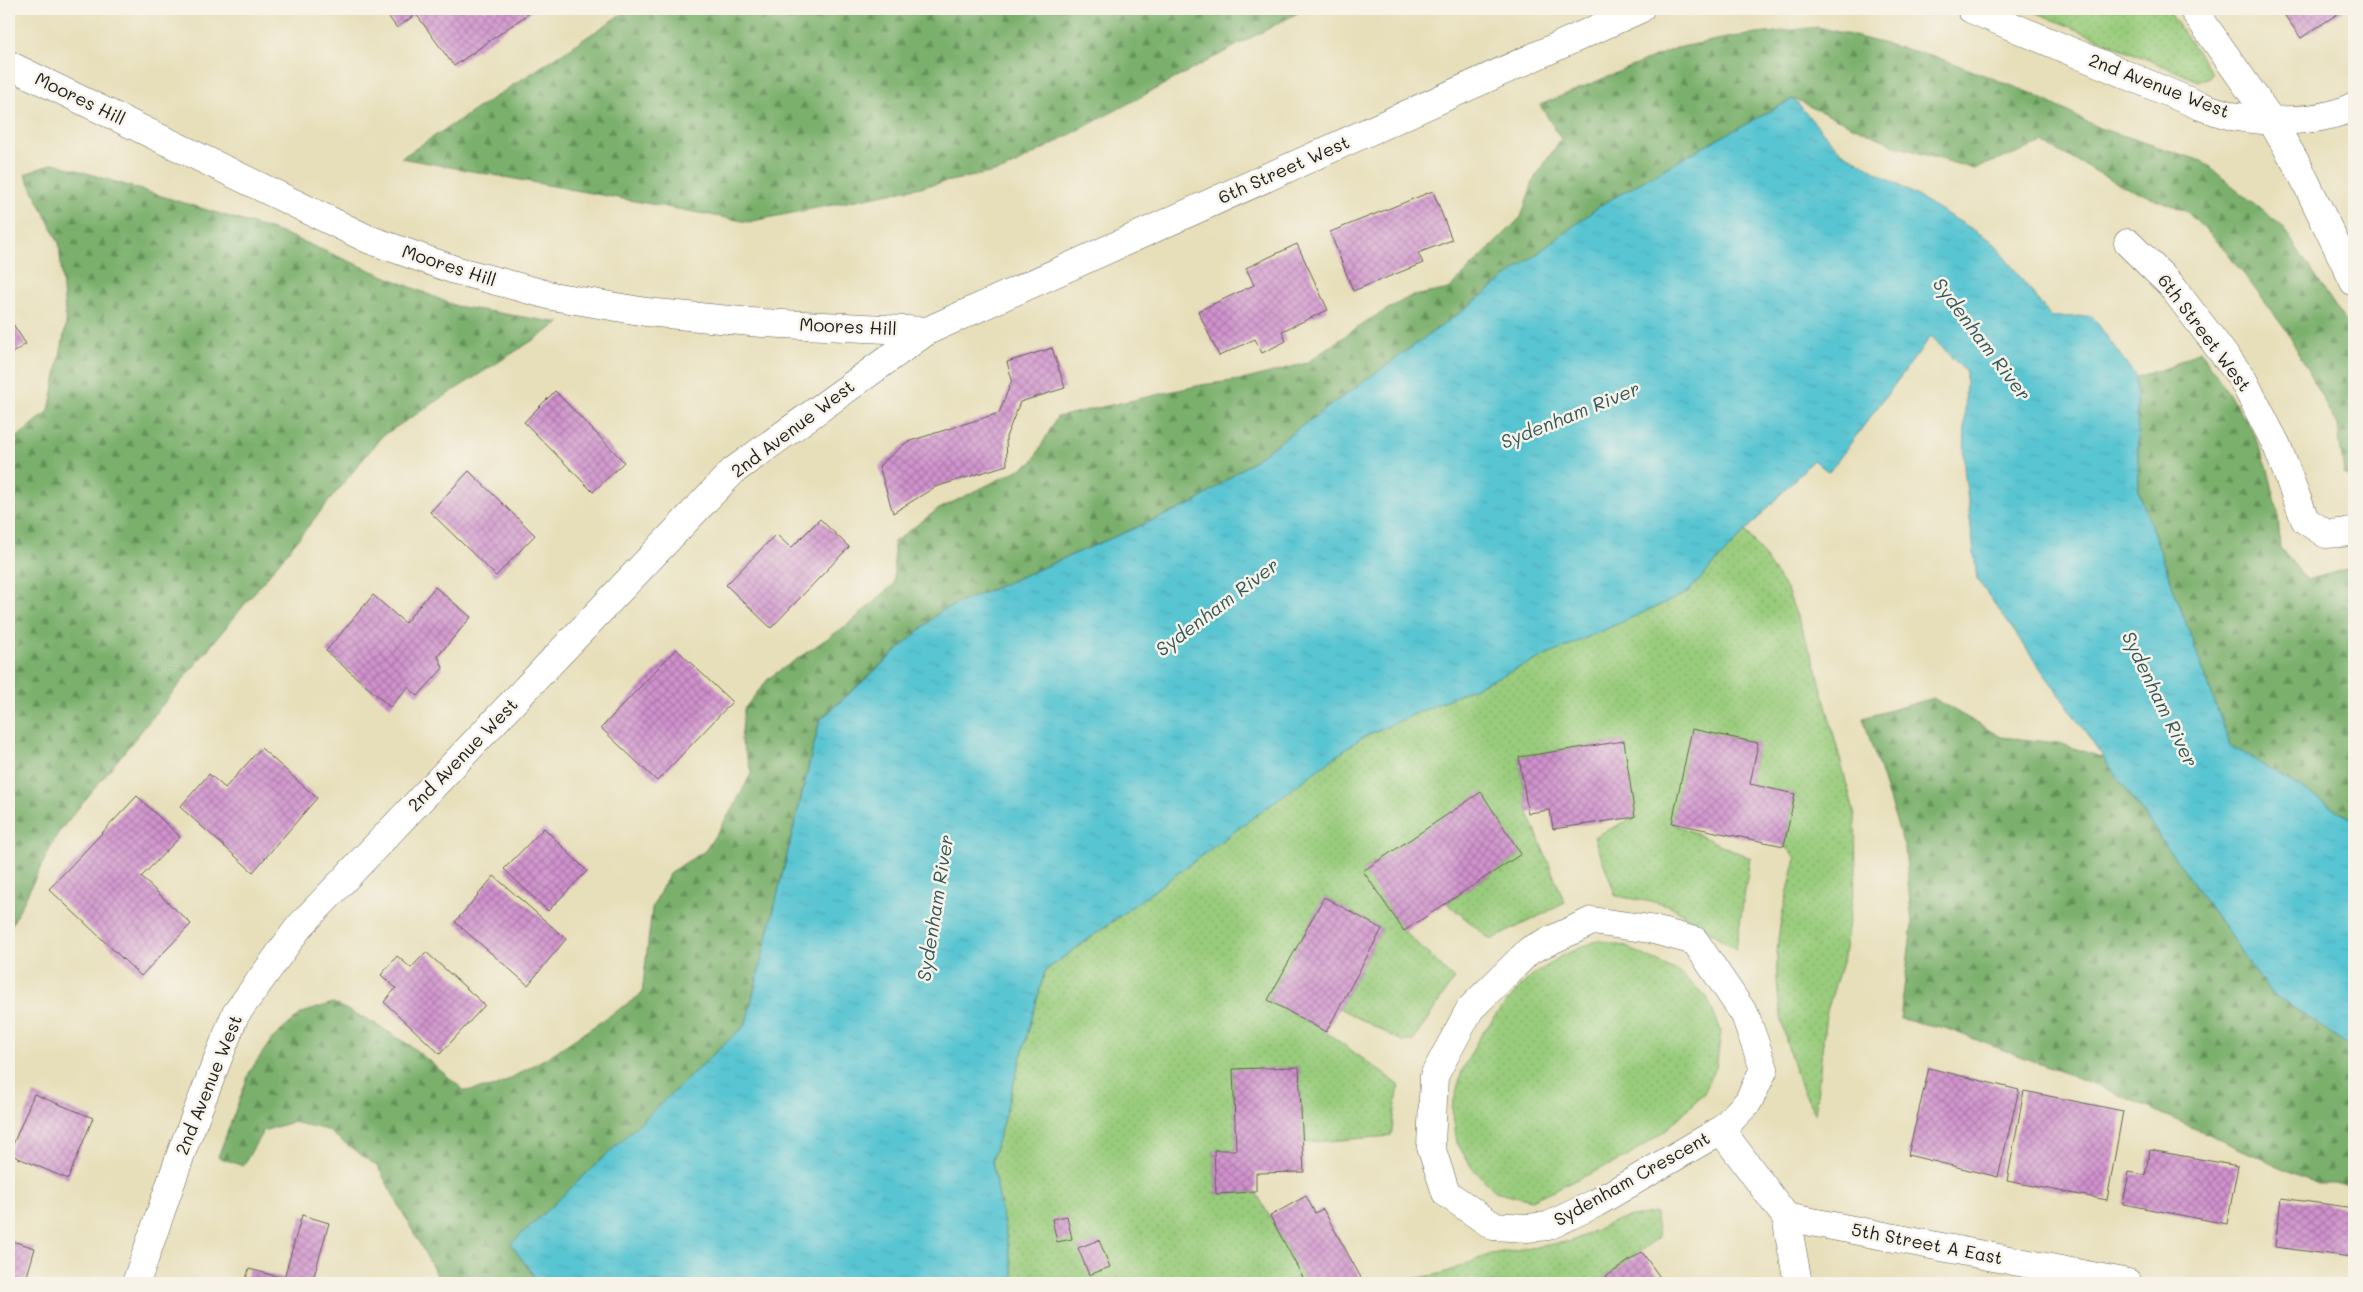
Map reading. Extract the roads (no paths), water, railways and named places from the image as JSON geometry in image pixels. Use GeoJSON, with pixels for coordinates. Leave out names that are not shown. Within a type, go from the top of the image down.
{"type":"FeatureCollection","features":[{"type":"Feature","properties":{"kind":"street","name":"6th Street West"},"geometry":{"type":"LineString","coordinates":[[927,331],[1640,9]]}},
{"type":"Feature","properties":{"kind":"street","name":"2nd Avenue West"},"geometry":{"type":"LineString","coordinates":[[1971,9],[2198,105],[2232,116],[2270,120],[2314,118],[2354,106]]}},
{"type":"Feature","properties":{"kind":"street"},"geometry":{"type":"LineString","coordinates":[[2193,9],[2270,120],[2299,168],[2354,282]]}},
{"type":"Feature","properties":{"kind":"street","name":"Moores Hill"},"geometry":{"type":"LineString","coordinates":[[9,65],[368,239],[455,270],[552,296],[646,312],[762,323],[927,331]]}},
{"type":"Feature","properties":{"kind":"street","name":"6th Street West"},"geometry":{"type":"LineString","coordinates":[[2128,243],[2170,284],[2242,378],[2277,446],[2305,520],[2326,534],[2354,532]]}},
{"type":"Feature","properties":{"kind":"street","name":"2nd Avenue West"},"geometry":{"type":"LineString","coordinates":[[136,1283],[183,1148],[235,1015],[299,927],[733,471],[927,331]]}},
{"type":"Feature","properties":{"kind":"street","name":"Sydenham Crescent"},"geometry":{"type":"LineString","coordinates":[[1592,921],[1650,929],[1695,941],[1745,1015],[1764,1069],[1748,1102],[1721,1130],[1596,1204],[1548,1226],[1526,1228],[1493,1226],[1446,1193],[1431,1147],[1434,1076],[1470,1009],[1530,950],[1592,921]]}},
{"type":"Feature","properties":{"kind":"street","name":"Sydenham Crescent"},"geometry":{"type":"LineString","coordinates":[[1721,1130],[1786,1217]]}},
{"type":"Feature","properties":{"kind":"street"},"geometry":{"type":"LineString","coordinates":[[1786,1217],[1798,1283]]}},
{"type":"Feature","properties":{"kind":"street","name":"5th Street A East"},"geometry":{"type":"LineString","coordinates":[[1786,1217],[2128,1283]]}},
{"type":"Feature","properties":{"kind":"water","name":"Sydenham River"},"geometry":{"type":"Polygon","coordinates":[[[1793,99],[1838,149],[1992,241],[2051,317],[2092,316],[2136,377],[2139,492],[2230,745],[2354,820],[2354,1049],[2270,992],[1977,579],[1964,467],[1966,372],[1931,336],[1829,472],[1813,460],[1687,593],[1361,738],[1045,971],[992,1161],[1015,1283],[539,1283],[511,1244],[746,1024],[820,720],[941,611],[1196,502],[1462,311],[1601,205],[1793,99]]]}}]}
